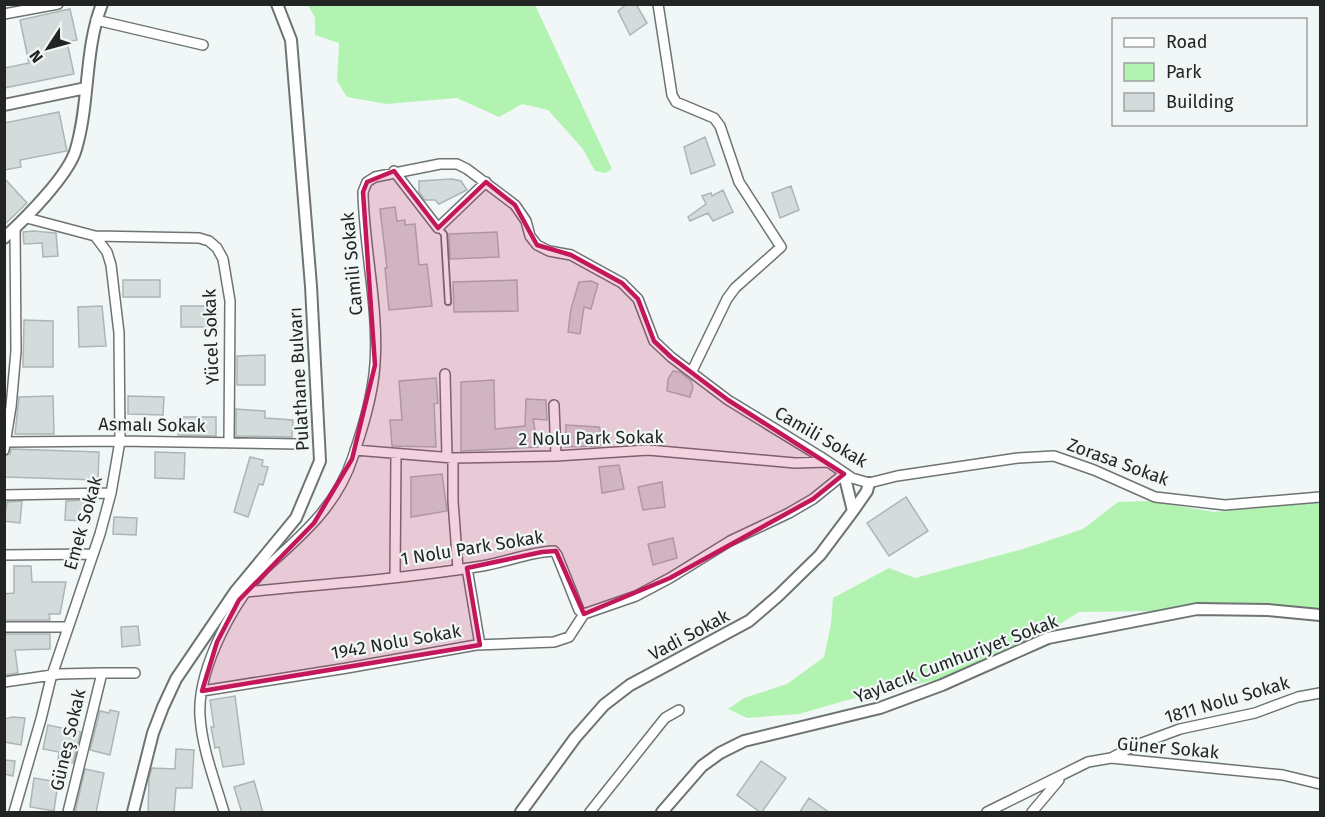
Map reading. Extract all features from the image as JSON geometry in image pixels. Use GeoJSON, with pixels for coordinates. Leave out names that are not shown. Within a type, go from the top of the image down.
{"type":"FeatureCollection","features":[{"type":"Feature","properties":{"kind":"street"},"geometry":{"type":"LineString","coordinates":[[4,14],[58,4]]}},
{"type":"Feature","properties":{"kind":"street"},"geometry":{"type":"LineString","coordinates":[[4,238],[27,218],[64,172],[76,150],[96,20],[102,4]]}},
{"type":"Feature","properties":{"kind":"street","name":"Pulathane Bulvarı"},"geometry":{"type":"LineString","coordinates":[[133,813],[153,733],[177,679],[235,592],[296,518],[320,460],[311,286],[291,40],[277,4]]}},
{"type":"Feature","properties":{"kind":"street"},"geometry":{"type":"LineString","coordinates":[[658,4],[672,95],[676,102],[714,118],[720,126],[739,182],[780,247],[735,288],[727,299],[692,371]]}},
{"type":"Feature","properties":{"kind":"street"},"geometry":{"type":"LineString","coordinates":[[96,20],[203,45]]}},
{"type":"Feature","properties":{"kind":"street"},"geometry":{"type":"LineString","coordinates":[[4,105],[86,88]]}},
{"type":"Feature","properties":{"kind":"street","name":"Camili Sokak"},"geometry":{"type":"LineString","coordinates":[[224,813],[207,758],[200,717],[200,698],[217,642],[239,600],[269,564],[314,524],[330,502],[355,450],[370,395],[375,365],[373,300],[363,192],[367,182],[375,177],[394,171],[440,164],[457,164],[467,169],[515,205],[526,221],[530,236],[537,245],[549,251],[571,255],[622,283],[638,299],[654,341],[728,400],[828,462],[843,474],[869,483]]}},
{"type":"Feature","properties":{"kind":"street"},"geometry":{"type":"LineString","coordinates":[[394,171],[438,228],[486,182]]}},
{"type":"Feature","properties":{"kind":"street"},"geometry":{"type":"LineString","coordinates":[[27,218],[95,236]]}},
{"type":"Feature","properties":{"kind":"street"},"geometry":{"type":"LineString","coordinates":[[4,450],[16,351],[15,228]]}},
{"type":"Feature","properties":{"kind":"street","name":"Emek Sokak"},"geometry":{"type":"LineString","coordinates":[[13,813],[51,675],[100,534],[111,494],[120,441],[119,333],[111,265],[107,252],[95,236]]}},
{"type":"Feature","properties":{"kind":"street","name":"Yücel Sokak"},"geometry":{"type":"LineString","coordinates":[[95,236],[199,238],[209,241],[217,248],[223,260],[230,301],[230,443]]}},
{"type":"Feature","properties":{"kind":"street"},"geometry":{"type":"LineString","coordinates":[[445,374],[453,501],[462,569],[480,645]]}},
{"type":"Feature","properties":{"kind":"street"},"geometry":{"type":"LineString","coordinates":[[554,405],[556,456]]}},
{"type":"Feature","properties":{"kind":"street","name":"Asmalı Sokak"},"geometry":{"type":"LineString","coordinates":[[5,442],[299,444]]}},
{"type":"Feature","properties":{"kind":"street","name":"2 Nolu Park Sokak"},"geometry":{"type":"LineString","coordinates":[[355,450],[450,458],[556,456],[648,450],[795,463],[828,462]]}},
{"type":"Feature","properties":{"kind":"street"},"geometry":{"type":"LineString","coordinates":[[395,577],[396,455]]}},
{"type":"Feature","properties":{"kind":"street","name":"Zorasa Sokak"},"geometry":{"type":"LineString","coordinates":[[869,483],[897,476],[1018,458],[1054,456],[1094,470],[1155,497],[1225,505],[1320,497]]}},
{"type":"Feature","properties":{"kind":"street"},"geometry":{"type":"LineString","coordinates":[[584,614],[636,596],[670,578],[730,541],[813,499],[843,474],[853,511]]}},
{"type":"Feature","properties":{"kind":"street","name":"Vadi Sokak"},"geometry":{"type":"LineString","coordinates":[[521,813],[575,738],[604,705],[630,685],[749,621],[820,555],[867,491],[869,483]]}},
{"type":"Feature","properties":{"kind":"street"},"geometry":{"type":"LineString","coordinates":[[4,495],[111,494]]}},
{"type":"Feature","properties":{"kind":"street","name":"1 Nolu Park Sokak"},"geometry":{"type":"LineString","coordinates":[[246,592],[462,569],[554,551],[579,610],[584,614]]}},
{"type":"Feature","properties":{"kind":"street"},"geometry":{"type":"LineString","coordinates":[[4,555],[92,554]]}},
{"type":"Feature","properties":{"kind":"street","name":"Yaylacık Cumhuriyet Sokak"},"geometry":{"type":"LineString","coordinates":[[662,813],[702,766],[720,753],[744,741],[880,708],[942,685],[1048,638],[1112,624],[1206,608],[1268,610],[1320,615]]}},
{"type":"Feature","properties":{"kind":"street","name":"1942 Nolu Sokak"},"geometry":{"type":"LineString","coordinates":[[202,691],[480,645],[554,642],[569,637],[584,614]]}},
{"type":"Feature","properties":{"kind":"street"},"geometry":{"type":"LineString","coordinates":[[4,627],[68,627]]}},
{"type":"Feature","properties":{"kind":"street"},"geometry":{"type":"LineString","coordinates":[[4,682],[51,675],[102,673]]}},
{"type":"Feature","properties":{"kind":"street","name":"Güneş Sokak"},"geometry":{"type":"LineString","coordinates":[[68,813],[102,673],[135,673]]}},
{"type":"Feature","properties":{"kind":"street","name":"1811 Nolu Sokak"},"geometry":{"type":"LineString","coordinates":[[1111,758],[1134,746],[1180,729],[1255,713],[1298,697],[1320,693]]}},
{"type":"Feature","properties":{"kind":"street"},"geometry":{"type":"LineString","coordinates":[[590,813],[665,718],[679,710]]}},
{"type":"Feature","properties":{"kind":"street","name":"Güner Sokak"},"geometry":{"type":"LineString","coordinates":[[987,813],[1088,762],[1111,758],[1283,775],[1320,784]]}},
{"type":"Feature","properties":{"kind":"street"},"geometry":{"type":"LineString","coordinates":[[1032,813],[1063,776]]}},
{"type":"Feature","properties":{"kind":"street"},"geometry":{"type":"LineString","coordinates":[[4,811],[13,813]]}},
{"type":"Feature","properties":{"kind":"lane"},"geometry":{"type":"LineString","coordinates":[[438,228],[444,234],[448,302]]}},
{"type":"Feature","properties":{"kind":"highlighted area"},"geometry":{"type":"Polygon","coordinates":[[[394,171],[438,228],[486,182],[515,205],[537,245],[571,255],[622,283],[638,299],[654,341],[671,357],[728,400],[844,474],[813,499],[670,578],[584,614],[556,551],[542,552],[467,568],[480,645],[202,691],[217,642],[239,600],[314,523],[352,459],[375,365],[363,192],[367,182],[394,171]]]}},
{"type":"Feature","properties":{"kind":"green space"},"geometry":{"type":"Polygon","coordinates":[[[308,5],[535,5],[612,169],[606,173],[595,171],[583,149],[548,110],[522,104],[499,117],[457,98],[386,104],[347,97],[337,81],[339,43],[315,35],[315,18],[308,5]]]}},
{"type":"Feature","properties":{"kind":"green space"},"geometry":{"type":"Polygon","coordinates":[[[1150,501],[1214,512],[1320,502],[1320,609],[1079,612],[989,668],[851,699],[799,714],[747,718],[728,709],[744,698],[787,684],[824,657],[831,624],[833,598],[889,568],[915,578],[1023,549],[1083,529],[1118,502],[1150,501]]]}},
{"type":"Feature","properties":{"kind":"building"},"geometry":{"type":"Polygon","coordinates":[[[627,4],[636,4],[647,23],[630,35],[618,11],[627,4]]]}},
{"type":"Feature","properties":{"kind":"building"},"geometry":{"type":"Polygon","coordinates":[[[70,9],[77,40],[67,42],[74,74],[4,88],[4,68],[29,63],[20,20],[70,9]]]}},
{"type":"Feature","properties":{"kind":"building"},"geometry":{"type":"Polygon","coordinates":[[[59,112],[67,151],[20,160],[21,167],[4,170],[4,123],[59,112]]]}},
{"type":"Feature","properties":{"kind":"building"},"geometry":{"type":"Polygon","coordinates":[[[705,137],[715,165],[691,174],[684,147],[705,137]]]}},
{"type":"Feature","properties":{"kind":"building"},"geometry":{"type":"Polygon","coordinates":[[[4,178],[27,203],[4,225],[4,178]]]}},
{"type":"Feature","properties":{"kind":"building"},"geometry":{"type":"Polygon","coordinates":[[[452,179],[461,181],[467,190],[439,204],[435,200],[425,200],[419,192],[419,181],[452,179]]]}},
{"type":"Feature","properties":{"kind":"building"},"geometry":{"type":"Polygon","coordinates":[[[791,186],[799,210],[780,218],[772,193],[791,186]]]}},
{"type":"Feature","properties":{"kind":"building"},"geometry":{"type":"Polygon","coordinates":[[[723,190],[733,212],[713,221],[708,213],[690,221],[688,217],[706,204],[702,196],[711,193],[712,196],[723,190]]]}},
{"type":"Feature","properties":{"kind":"building"},"geometry":{"type":"Polygon","coordinates":[[[395,207],[397,221],[405,220],[405,225],[415,224],[419,265],[427,264],[432,306],[389,310],[380,209],[395,207]]]}},
{"type":"Feature","properties":{"kind":"building"},"geometry":{"type":"Polygon","coordinates":[[[23,232],[56,233],[58,256],[43,257],[42,243],[24,244],[23,232]]]}},
{"type":"Feature","properties":{"kind":"building"},"geometry":{"type":"Polygon","coordinates":[[[497,232],[499,257],[450,259],[449,234],[497,232]]]}},
{"type":"Feature","properties":{"kind":"building"},"geometry":{"type":"Polygon","coordinates":[[[123,280],[160,280],[160,297],[123,297],[123,280]]]}},
{"type":"Feature","properties":{"kind":"building"},"geometry":{"type":"Polygon","coordinates":[[[517,280],[518,311],[454,312],[453,282],[517,280]]]}},
{"type":"Feature","properties":{"kind":"building"},"geometry":{"type":"Polygon","coordinates":[[[591,281],[598,284],[591,309],[584,307],[580,334],[568,332],[571,309],[579,282],[591,281]]]}},
{"type":"Feature","properties":{"kind":"building"},"geometry":{"type":"Polygon","coordinates":[[[102,306],[106,346],[79,347],[78,307],[102,306]]]}},
{"type":"Feature","properties":{"kind":"building"},"geometry":{"type":"Polygon","coordinates":[[[181,306],[217,306],[217,327],[181,327],[181,306]]]}},
{"type":"Feature","properties":{"kind":"building"},"geometry":{"type":"Polygon","coordinates":[[[24,320],[53,321],[53,367],[23,367],[24,320]]]}},
{"type":"Feature","properties":{"kind":"building"},"geometry":{"type":"Polygon","coordinates":[[[265,355],[265,385],[237,385],[237,356],[265,355]]]}},
{"type":"Feature","properties":{"kind":"building"},"geometry":{"type":"Polygon","coordinates":[[[673,371],[680,372],[691,381],[693,387],[690,397],[667,391],[668,379],[673,371]]]}},
{"type":"Feature","properties":{"kind":"building"},"geometry":{"type":"Polygon","coordinates":[[[436,378],[438,403],[434,404],[436,447],[392,446],[390,420],[402,420],[399,381],[436,378]]]}},
{"type":"Feature","properties":{"kind":"building"},"geometry":{"type":"Polygon","coordinates":[[[494,380],[495,429],[525,426],[526,399],[546,400],[547,420],[533,419],[538,447],[461,451],[461,382],[494,380]]]}},
{"type":"Feature","properties":{"kind":"building"},"geometry":{"type":"Polygon","coordinates":[[[53,396],[54,434],[15,434],[19,397],[53,396]]]}},
{"type":"Feature","properties":{"kind":"building"},"geometry":{"type":"Polygon","coordinates":[[[128,396],[164,397],[163,415],[128,414],[128,396]]]}},
{"type":"Feature","properties":{"kind":"building"},"geometry":{"type":"Polygon","coordinates":[[[236,409],[265,411],[265,418],[293,420],[292,437],[236,436],[236,409]]]}},
{"type":"Feature","properties":{"kind":"building"},"geometry":{"type":"Polygon","coordinates":[[[178,417],[216,417],[216,436],[178,435],[178,417]]]}},
{"type":"Feature","properties":{"kind":"building"},"geometry":{"type":"Polygon","coordinates":[[[566,425],[599,427],[602,434],[600,446],[565,447],[566,425]]]}},
{"type":"Feature","properties":{"kind":"building"},"geometry":{"type":"Polygon","coordinates":[[[11,449],[99,452],[98,480],[5,477],[5,456],[10,454],[11,449]]]}},
{"type":"Feature","properties":{"kind":"building"},"geometry":{"type":"Polygon","coordinates":[[[155,452],[185,453],[184,479],[155,478],[155,452]]]}},
{"type":"Feature","properties":{"kind":"building"},"geometry":{"type":"Polygon","coordinates":[[[250,457],[263,460],[262,466],[268,467],[263,485],[259,484],[248,517],[234,512],[250,457]]]}},
{"type":"Feature","properties":{"kind":"building"},"geometry":{"type":"Polygon","coordinates":[[[619,465],[624,489],[602,493],[599,467],[619,465]]]}},
{"type":"Feature","properties":{"kind":"building"},"geometry":{"type":"Polygon","coordinates":[[[442,474],[447,511],[411,517],[411,477],[442,474]]]}},
{"type":"Feature","properties":{"kind":"building"},"geometry":{"type":"Polygon","coordinates":[[[662,482],[665,507],[643,510],[638,487],[662,482]]]}},
{"type":"Feature","properties":{"kind":"building"},"geometry":{"type":"Polygon","coordinates":[[[906,497],[928,531],[889,556],[867,523],[906,497]]]}},
{"type":"Feature","properties":{"kind":"building"},"geometry":{"type":"Polygon","coordinates":[[[85,500],[84,521],[65,520],[66,501],[85,500]]]}},
{"type":"Feature","properties":{"kind":"building"},"geometry":{"type":"Polygon","coordinates":[[[22,501],[20,523],[4,521],[7,502],[22,501]]]}},
{"type":"Feature","properties":{"kind":"building"},"geometry":{"type":"Polygon","coordinates":[[[114,517],[137,518],[136,535],[113,534],[114,517]]]}},
{"type":"Feature","properties":{"kind":"building"},"geometry":{"type":"Polygon","coordinates":[[[673,538],[677,558],[653,565],[648,544],[673,538]]]}},
{"type":"Feature","properties":{"kind":"building"},"geometry":{"type":"Polygon","coordinates":[[[14,566],[31,566],[32,582],[66,582],[60,614],[49,614],[50,620],[4,620],[4,594],[14,593],[14,566]]]}},
{"type":"Feature","properties":{"kind":"building"},"geometry":{"type":"Polygon","coordinates":[[[138,626],[140,645],[122,647],[121,627],[138,626]]]}},
{"type":"Feature","properties":{"kind":"building"},"geometry":{"type":"Polygon","coordinates":[[[4,634],[50,634],[50,649],[15,650],[18,673],[4,675],[4,634]]]}},
{"type":"Feature","properties":{"kind":"building"},"geometry":{"type":"Polygon","coordinates":[[[235,696],[244,764],[223,767],[219,747],[215,748],[211,727],[214,727],[210,700],[235,696]]]}},
{"type":"Feature","properties":{"kind":"building"},"geometry":{"type":"Polygon","coordinates":[[[110,710],[119,712],[110,755],[90,750],[100,711],[109,713],[110,710]]]}},
{"type":"Feature","properties":{"kind":"building"},"geometry":{"type":"Polygon","coordinates":[[[25,718],[21,745],[4,742],[4,719],[25,718]]]}},
{"type":"Feature","properties":{"kind":"building"},"geometry":{"type":"Polygon","coordinates":[[[48,725],[81,732],[73,763],[58,760],[59,752],[43,749],[48,725]]]}},
{"type":"Feature","properties":{"kind":"building"},"geometry":{"type":"Polygon","coordinates":[[[176,749],[194,750],[192,788],[176,788],[174,813],[148,813],[149,778],[152,768],[175,769],[176,749]]]}},
{"type":"Feature","properties":{"kind":"building"},"geometry":{"type":"Polygon","coordinates":[[[4,760],[15,761],[13,776],[4,774],[4,760]]]}},
{"type":"Feature","properties":{"kind":"building"},"geometry":{"type":"Polygon","coordinates":[[[761,761],[786,778],[761,813],[737,795],[761,761]]]}},
{"type":"Feature","properties":{"kind":"building"},"geometry":{"type":"Polygon","coordinates":[[[85,769],[104,773],[96,813],[75,813],[85,769]]]}},
{"type":"Feature","properties":{"kind":"building"},"geometry":{"type":"Polygon","coordinates":[[[34,778],[58,782],[54,811],[30,807],[34,778]]]}},
{"type":"Feature","properties":{"kind":"building"},"geometry":{"type":"Polygon","coordinates":[[[254,781],[263,813],[242,813],[234,787],[254,781]]]}},
{"type":"Feature","properties":{"kind":"building"},"geometry":{"type":"Polygon","coordinates":[[[809,798],[830,813],[799,813],[809,798]]]}}]}
